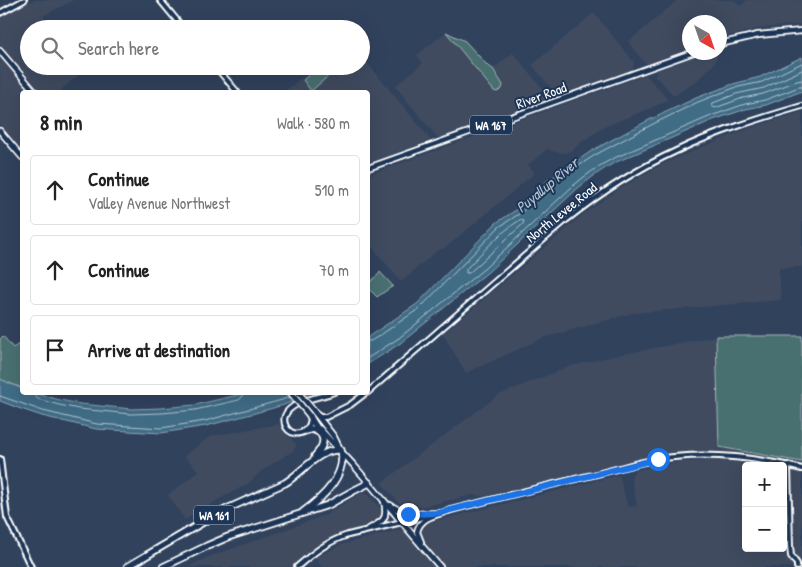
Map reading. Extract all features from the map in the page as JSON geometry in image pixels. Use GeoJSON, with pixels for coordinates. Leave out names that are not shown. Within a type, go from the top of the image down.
{"type":"FeatureCollection","features":[{"type":"Feature","properties":{"kind":"highway"},"geometry":{"type":"LineString","coordinates":[[304,469],[322,447],[324,440],[313,423],[312,414]]}},
{"type":"Feature","properties":{"kind":"highway"},"geometry":{"type":"LineString","coordinates":[[305,431],[314,430],[320,432]]}},
{"type":"Feature","properties":{"kind":"highway"},"geometry":{"type":"LineString","coordinates":[[303,512],[317,502],[333,483],[340,469],[341,450]]}},
{"type":"Feature","properties":{"kind":"highway","name":"WA 161"},"geometry":{"type":"LineString","coordinates":[[127,567],[210,518],[285,483],[328,451],[341,450]]}},
{"type":"Feature","properties":{"kind":"highway","name":"WA 161"},"geometry":{"type":"LineString","coordinates":[[163,567],[228,537],[328,505],[369,483]]}},
{"type":"Feature","properties":{"kind":"main road"},"geometry":{"type":"LineString","coordinates":[[727,42],[758,34],[802,31]]}},
{"type":"Feature","properties":{"kind":"main road"},"geometry":{"type":"LineString","coordinates":[[0,51],[20,74]]}},
{"type":"Feature","properties":{"kind":"main road","name":"River Road"},"geometry":{"type":"LineString","coordinates":[[370,167],[682,56]]}},
{"type":"Feature","properties":{"kind":"main road"},"geometry":{"type":"LineString","coordinates":[[21,75],[34,90]]}},
{"type":"Feature","properties":{"kind":"main road"},"geometry":{"type":"LineString","coordinates":[[0,131],[20,156]]}},
{"type":"Feature","properties":{"kind":"main road"},"geometry":{"type":"LineString","coordinates":[[293,395],[327,428],[341,450],[440,567]]}},
{"type":"Feature","properties":{"kind":"main road"},"geometry":{"type":"LineString","coordinates":[[300,395],[334,446],[341,450]]}},
{"type":"Feature","properties":{"kind":"main road"},"geometry":{"type":"LineString","coordinates":[[384,500],[398,510],[408,514],[438,513]]}},
{"type":"Feature","properties":{"kind":"main road"},"geometry":{"type":"LineString","coordinates":[[369,529],[381,523],[385,517],[384,500]]}},
{"type":"Feature","properties":{"kind":"main road"},"geometry":{"type":"LineString","coordinates":[[424,548],[417,532],[420,523],[448,511]]}},
{"type":"Feature","properties":{"kind":"street"},"geometry":{"type":"LineString","coordinates":[[0,13],[24,0]]}},
{"type":"Feature","properties":{"kind":"street"},"geometry":{"type":"LineString","coordinates":[[160,0],[177,20]]}},
{"type":"Feature","properties":{"kind":"street"},"geometry":{"type":"LineString","coordinates":[[223,75],[235,90]]}},
{"type":"Feature","properties":{"kind":"street","name":"North Levee Road"},"geometry":{"type":"LineString","coordinates":[[370,388],[566,220],[607,190],[645,167],[686,146],[721,132],[802,106]]}},
{"type":"Feature","properties":{"kind":"street"},"geometry":{"type":"LineString","coordinates":[[324,395],[304,401],[287,412],[284,420],[288,430],[297,434],[305,431],[310,425],[312,414],[323,417],[333,413]]}},
{"type":"Feature","properties":{"kind":"street","name":"North Levee Road"},"geometry":{"type":"LineString","coordinates":[[333,413],[350,405],[362,395]]}},
{"type":"Feature","properties":{"kind":"street"},"geometry":{"type":"LineString","coordinates":[[327,428],[327,420],[333,413]]}},
{"type":"Feature","properties":{"kind":"street"},"geometry":{"type":"LineString","coordinates":[[297,567],[328,543],[345,536],[658,459],[725,456],[757,460],[802,470]]}},
{"type":"Feature","properties":{"kind":"street"},"geometry":{"type":"LineString","coordinates":[[0,459],[7,517],[30,567]]}},
{"type":"Feature","properties":{"kind":"street"},"geometry":{"type":"LineString","coordinates":[[788,466],[790,546],[791,556],[797,567]]}},
{"type":"Feature","properties":{"kind":"shaded area"},"geometry":{"type":"Polygon","coordinates":[[[34,0],[74,0],[43,16],[45,20],[20,20],[20,68],[0,45],[0,17],[34,0]]]}},
{"type":"Feature","properties":{"kind":"shaded area"},"geometry":{"type":"Polygon","coordinates":[[[678,0],[734,0],[740,6],[747,0],[802,0],[802,24],[762,28],[727,36],[727,15],[682,15],[682,51],[650,63],[645,63],[628,42],[678,0]]]}},
{"type":"Feature","properties":{"kind":"shaded area"},"geometry":{"type":"Polygon","coordinates":[[[594,13],[634,62],[633,67],[632,69],[559,95],[556,94],[532,65],[594,13]]]}},
{"type":"Feature","properties":{"kind":"shaded area"},"geometry":{"type":"Polygon","coordinates":[[[446,32],[495,91],[502,89],[503,86],[493,69],[513,53],[549,96],[549,99],[442,137],[437,137],[395,86],[423,63],[417,55],[446,32]]]}},
{"type":"Feature","properties":{"kind":"shaded area"},"geometry":{"type":"Polygon","coordinates":[[[0,51],[33,90],[20,90],[20,150],[18,152],[0,131],[0,51]]]}},
{"type":"Feature","properties":{"kind":"shaded area"},"geometry":{"type":"Polygon","coordinates":[[[686,60],[716,60],[694,83],[674,96],[659,79],[655,78],[658,70],[686,60]]]}},
{"type":"Feature","properties":{"kind":"shaded area"},"geometry":{"type":"Polygon","coordinates":[[[370,66],[430,139],[429,141],[370,162],[370,90],[311,90],[329,75],[370,75],[370,66]]]}},
{"type":"Feature","properties":{"kind":"shaded area"},"geometry":{"type":"Polygon","coordinates":[[[26,75],[78,75],[61,90],[39,90],[26,75]]]}},
{"type":"Feature","properties":{"kind":"shaded area"},"geometry":{"type":"Polygon","coordinates":[[[645,75],[668,100],[606,126],[566,153],[547,149],[528,165],[535,173],[401,282],[370,244],[370,174],[645,75]]]}},
{"type":"Feature","properties":{"kind":"shaded area"},"geometry":{"type":"Polygon","coordinates":[[[301,78],[311,90],[286,90],[301,78]]]}},
{"type":"Feature","properties":{"kind":"shaded area"},"geometry":{"type":"Polygon","coordinates":[[[802,112],[802,267],[779,268],[781,300],[633,313],[543,338],[466,373],[443,334],[585,213],[619,189],[661,165],[753,127],[802,112]]]}},
{"type":"Feature","properties":{"kind":"shaded area"},"geometry":{"type":"Polygon","coordinates":[[[716,336],[719,447],[802,462],[802,562],[796,567],[322,567],[315,558],[343,544],[619,475],[628,507],[637,506],[631,477],[635,470],[678,462],[706,461],[706,451],[668,455],[633,461],[485,496],[472,495],[410,509],[401,505],[381,483],[497,396],[570,366],[716,336]]]}},
{"type":"Feature","properties":{"kind":"shaded area"},"geometry":{"type":"Polygon","coordinates":[[[279,424],[297,446],[260,472],[248,484],[185,520],[168,495],[199,471],[184,456],[211,436],[279,424]]]}},
{"type":"Feature","properties":{"kind":"shaded area"},"geometry":{"type":"Polygon","coordinates":[[[361,493],[367,494],[382,510],[383,518],[369,526],[340,533],[318,545],[291,567],[188,567],[206,558],[326,515],[361,493]]]}},
{"type":"Feature","properties":{"kind":"green space"},"geometry":{"type":"Polygon","coordinates":[[[446,32],[465,41],[493,69],[503,85],[502,89],[497,92],[494,91],[446,32]]]}},
{"type":"Feature","properties":{"kind":"green space"},"geometry":{"type":"Polygon","coordinates":[[[309,75],[330,75],[312,90],[303,80],[309,75]]]}},
{"type":"Feature","properties":{"kind":"green space"},"geometry":{"type":"Polygon","coordinates":[[[380,272],[393,286],[377,297],[370,290],[370,282],[380,272]]]}},
{"type":"Feature","properties":{"kind":"green space"},"geometry":{"type":"Polygon","coordinates":[[[3,336],[13,348],[20,343],[20,387],[0,379],[0,339],[3,336]]]}},
{"type":"Feature","properties":{"kind":"green space"},"geometry":{"type":"Polygon","coordinates":[[[716,336],[802,336],[802,462],[719,447],[716,336]]]}},
{"type":"Feature","properties":{"kind":"water","name":"Puyallup River"},"geometry":{"type":"Polygon","coordinates":[[[802,57],[802,91],[766,105],[746,109],[713,120],[604,169],[577,189],[488,272],[402,342],[370,363],[370,336],[417,304],[496,223],[519,208],[544,183],[593,150],[649,120],[696,98],[733,84],[760,77],[802,57]]]}},
{"type":"Feature","properties":{"kind":"water"},"geometry":{"type":"Polygon","coordinates":[[[0,379],[20,388],[20,395],[41,395],[80,404],[132,409],[195,405],[238,395],[306,395],[284,405],[206,426],[161,433],[96,429],[42,416],[0,401],[0,379]]]}},
{"type":"Feature","properties":{"kind":"route"},"geometry":{"type":"LineString","coordinates":[[408,514],[438,513],[658,459]]}}]}
